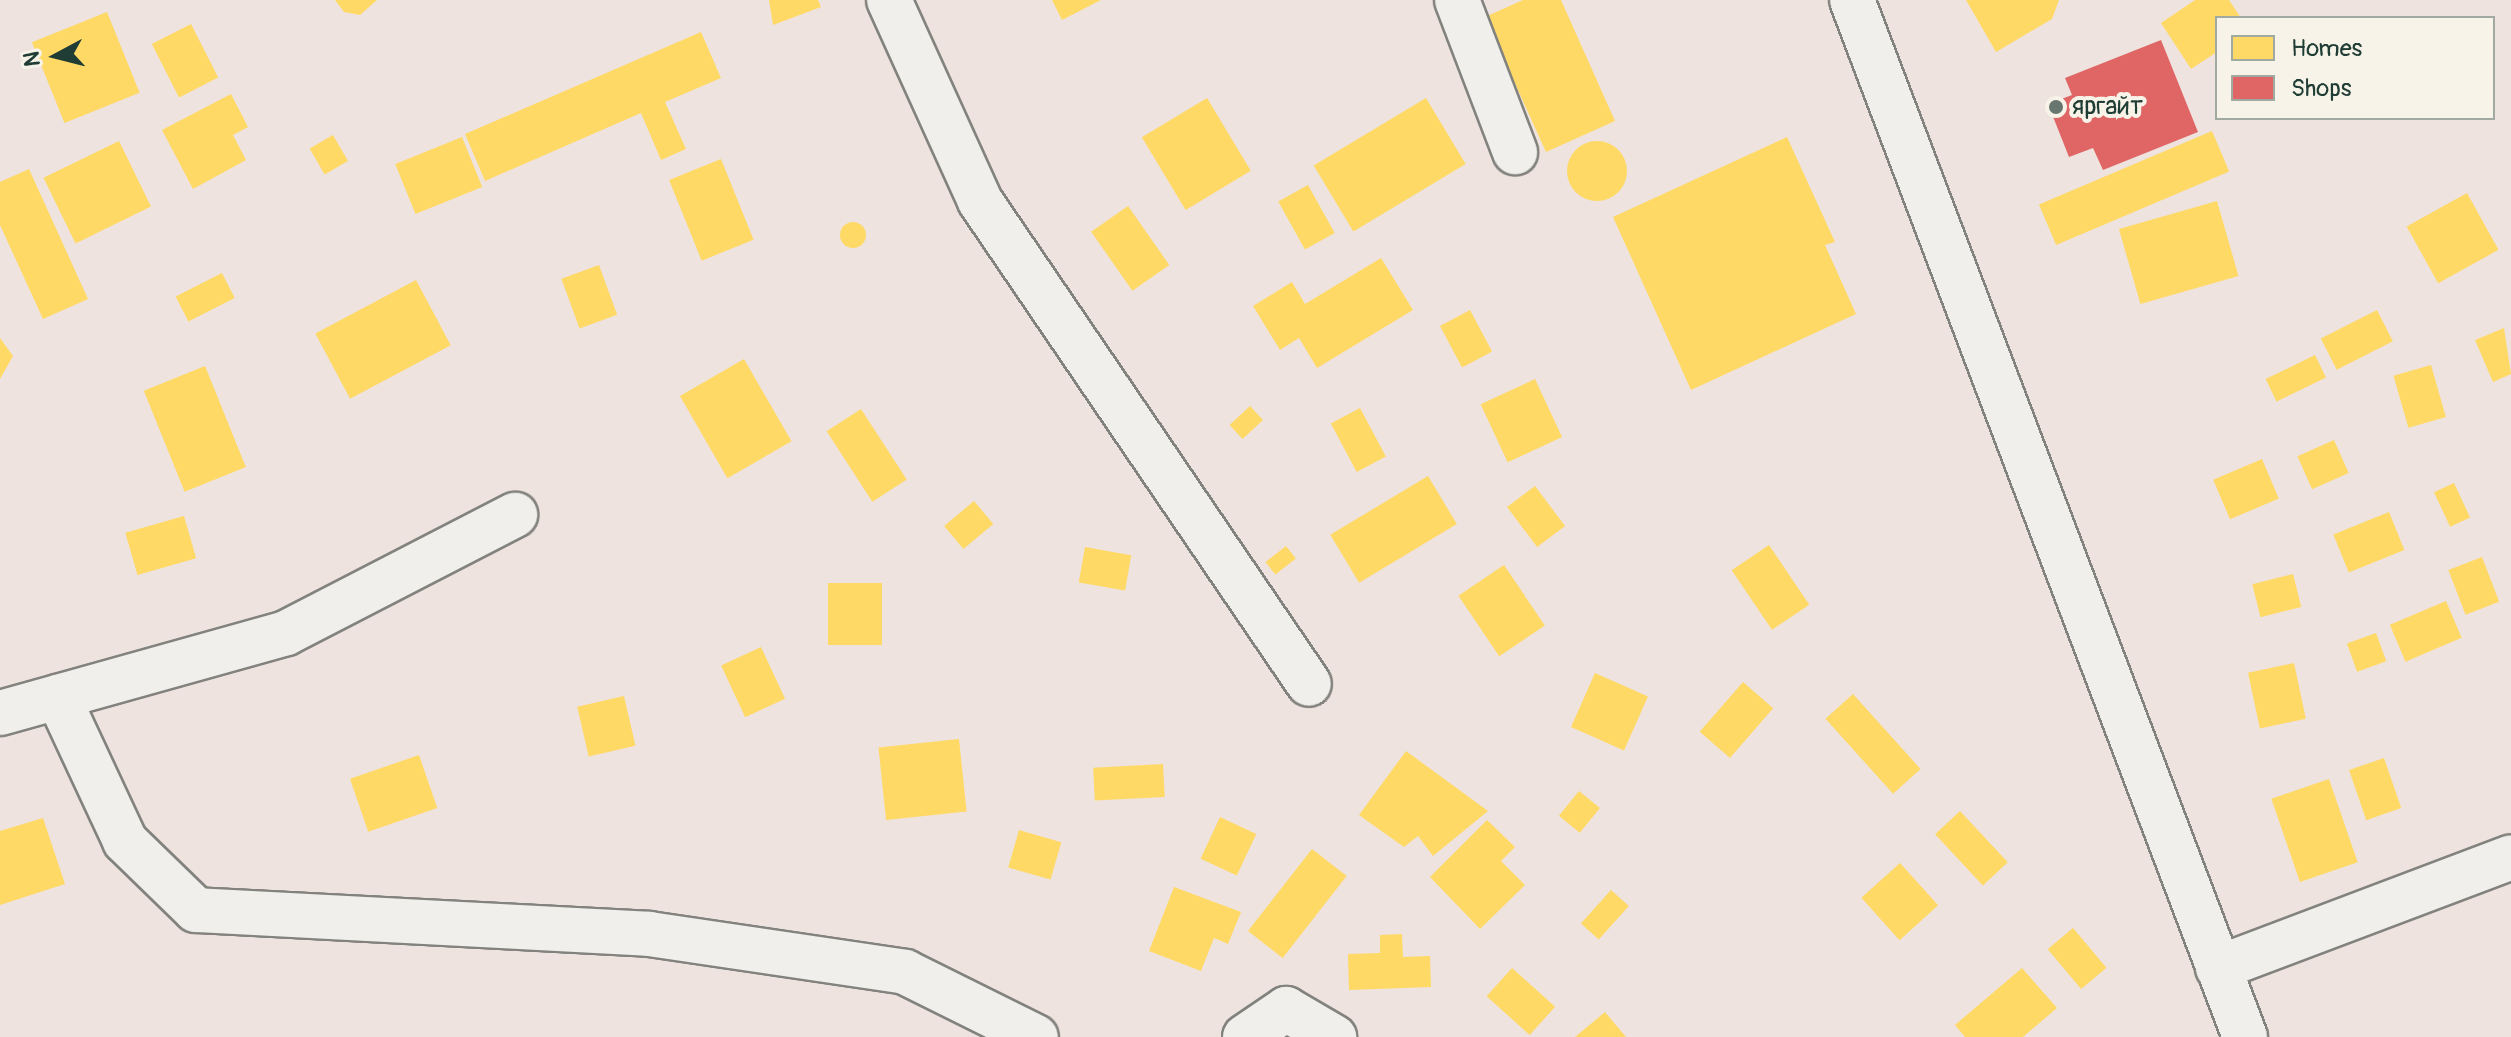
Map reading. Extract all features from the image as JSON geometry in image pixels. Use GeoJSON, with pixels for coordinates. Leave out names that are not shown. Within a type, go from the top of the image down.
{"type":"FeatureCollection","features":[{"type":"Feature","properties":{"kind":"street"},"geometry":{"type":"LineString","coordinates":[[889,0],[980,201],[1309,684]]}},
{"type":"Feature","properties":{"kind":"street"},"geometry":{"type":"LineString","coordinates":[[1457,0],[1515,152]]}},
{"type":"Feature","properties":{"kind":"street"},"geometry":{"type":"LineString","coordinates":[[1852,0],[2245,1037]]}},
{"type":"Feature","properties":{"kind":"street"},"geometry":{"type":"LineString","coordinates":[[0,713],[286,633],[515,515]]}},
{"type":"Feature","properties":{"kind":"street"},"geometry":{"type":"LineString","coordinates":[[58,697],[125,841],[196,910],[649,934],[905,972],[1036,1037]]}},
{"type":"Feature","properties":{"kind":"street"},"geometry":{"type":"LineString","coordinates":[[2218,968],[2511,857]]}},
{"type":"Feature","properties":{"kind":"street"},"geometry":{"type":"LineString","coordinates":[[1245,1037],[1286,1009],[1334,1037]]}},
{"type":"Feature","properties":{"kind":"building: Homes"},"geometry":{"type":"Polygon","coordinates":[[[335,0],[377,0],[360,15],[344,12],[335,0]]]}},
{"type":"Feature","properties":{"kind":"building: Homes"},"geometry":{"type":"Polygon","coordinates":[[[769,0],[818,0],[821,7],[773,25],[769,0]]]}},
{"type":"Feature","properties":{"kind":"building: Homes"},"geometry":{"type":"Polygon","coordinates":[[[1052,0],[1101,0],[1062,20],[1052,0]]]}},
{"type":"Feature","properties":{"kind":"building: Homes"},"geometry":{"type":"Polygon","coordinates":[[[1523,0],[1561,0],[1615,121],[1546,152],[1485,17],[1523,0]]]}},
{"type":"Feature","properties":{"kind":"building: Homes"},"geometry":{"type":"Polygon","coordinates":[[[1966,0],[2059,0],[2052,19],[1996,52],[1966,0]]]}},
{"type":"Feature","properties":{"kind":"building: Homes"},"geometry":{"type":"Polygon","coordinates":[[[2195,0],[2229,0],[2240,16],[2215,16],[2215,53],[2191,69],[2161,23],[2195,0]]]}},
{"type":"Feature","properties":{"kind":"building: Homes"},"geometry":{"type":"Polygon","coordinates":[[[107,12],[140,93],[64,123],[32,42],[107,12]]]}},
{"type":"Feature","properties":{"kind":"building: Homes"},"geometry":{"type":"Polygon","coordinates":[[[191,24],[218,77],[179,97],[152,44],[191,24]]]}},
{"type":"Feature","properties":{"kind":"building: Homes"},"geometry":{"type":"Polygon","coordinates":[[[701,32],[721,78],[665,102],[686,149],[661,160],[641,113],[485,181],[465,134],[701,32]]]}},
{"type":"Feature","properties":{"kind":"building: Homes"},"geometry":{"type":"Polygon","coordinates":[[[231,94],[248,127],[233,135],[246,160],[193,189],[162,130],[231,94]]]}},
{"type":"Feature","properties":{"kind":"building: Homes"},"geometry":{"type":"Polygon","coordinates":[[[1207,98],[1251,171],[1186,210],[1142,137],[1207,98]]]}},
{"type":"Feature","properties":{"kind":"building: Homes"},"geometry":{"type":"Polygon","coordinates":[[[1426,98],[1466,164],[1353,231],[1314,165],[1426,98]]]}},
{"type":"Feature","properties":{"kind":"building: Homes"},"geometry":{"type":"Polygon","coordinates":[[[2212,131],[2229,172],[2056,245],[2039,204],[2212,131]]]}},
{"type":"Feature","properties":{"kind":"building: Homes"},"geometry":{"type":"Polygon","coordinates":[[[333,135],[348,161],[325,174],[310,148],[333,135]]]}},
{"type":"Feature","properties":{"kind":"building: Homes"},"geometry":{"type":"Polygon","coordinates":[[[462,137],[482,187],[415,214],[395,164],[462,137]]]}},
{"type":"Feature","properties":{"kind":"building: Homes"},"geometry":{"type":"Polygon","coordinates":[[[1787,137],[1835,242],[1825,245],[1856,314],[1691,390],[1613,217],[1787,137]]]}},
{"type":"Feature","properties":{"kind":"building: Homes"},"geometry":{"type":"Polygon","coordinates":[[[119,141],[151,207],[76,243],[44,178],[119,141]]]}},
{"type":"Feature","properties":{"kind":"building: Homes"},"geometry":{"type":"Polygon","coordinates":[[[1597,141],[1609,143],[1618,150],[1625,159],[1625,183],[1618,192],[1609,199],[1597,201],[1585,199],[1576,192],[1569,183],[1567,171],[1569,159],[1576,150],[1585,143],[1597,141]]]}},
{"type":"Feature","properties":{"kind":"building: Homes"},"geometry":{"type":"Polygon","coordinates":[[[721,159],[754,240],[702,261],[669,180],[721,159]]]}},
{"type":"Feature","properties":{"kind":"building: Homes"},"geometry":{"type":"Polygon","coordinates":[[[29,169],[88,299],[43,319],[0,225],[0,182],[29,169]]]}},
{"type":"Feature","properties":{"kind":"building: Homes"},"geometry":{"type":"Polygon","coordinates":[[[1308,185],[1335,233],[1305,250],[1278,201],[1308,185]]]}},
{"type":"Feature","properties":{"kind":"building: Homes"},"geometry":{"type":"Polygon","coordinates":[[[2467,193],[2499,250],[2438,283],[2407,226],[2467,193]]]}},
{"type":"Feature","properties":{"kind":"building: Homes"},"geometry":{"type":"Polygon","coordinates":[[[2217,201],[2238,276],[2140,304],[2119,229],[2217,201]]]}},
{"type":"Feature","properties":{"kind":"building: Homes"},"geometry":{"type":"Polygon","coordinates":[[[1128,206],[1169,265],[1132,291],[1091,232],[1128,206]]]}},
{"type":"Feature","properties":{"kind":"building: Homes"},"geometry":{"type":"Polygon","coordinates":[[[853,222],[862,226],[866,235],[862,244],[853,248],[844,244],[840,235],[844,226],[853,222]]]}},
{"type":"Feature","properties":{"kind":"building: Homes"},"geometry":{"type":"Polygon","coordinates":[[[1381,258],[1413,310],[1317,368],[1299,338],[1280,350],[1253,306],[1292,282],[1305,304],[1381,258]]]}},
{"type":"Feature","properties":{"kind":"building: Homes"},"geometry":{"type":"Polygon","coordinates":[[[599,265],[617,315],[580,328],[561,279],[599,265]]]}},
{"type":"Feature","properties":{"kind":"building: Homes"},"geometry":{"type":"Polygon","coordinates":[[[222,273],[235,298],[188,322],[176,297],[222,273]]]}},
{"type":"Feature","properties":{"kind":"building: Homes"},"geometry":{"type":"Polygon","coordinates":[[[416,280],[451,345],[350,399],[315,334],[416,280]]]}},
{"type":"Feature","properties":{"kind":"building: Homes"},"geometry":{"type":"Polygon","coordinates":[[[1470,310],[1492,351],[1462,367],[1440,326],[1470,310]]]}},
{"type":"Feature","properties":{"kind":"building: Homes"},"geometry":{"type":"Polygon","coordinates":[[[2377,310],[2393,341],[2337,370],[2321,339],[2377,310]]]}},
{"type":"Feature","properties":{"kind":"building: Homes"},"geometry":{"type":"Polygon","coordinates":[[[2504,328],[2511,374],[2493,382],[2475,340],[2504,328]]]}},
{"type":"Feature","properties":{"kind":"building: Homes"},"geometry":{"type":"Polygon","coordinates":[[[0,338],[13,356],[0,379],[0,338]]]}},
{"type":"Feature","properties":{"kind":"building: Homes"},"geometry":{"type":"Polygon","coordinates":[[[2315,355],[2326,377],[2277,402],[2266,379],[2315,355]]]}},
{"type":"Feature","properties":{"kind":"building: Homes"},"geometry":{"type":"Polygon","coordinates":[[[744,359],[792,441],[727,478],[680,396],[744,359]]]}},
{"type":"Feature","properties":{"kind":"building: Homes"},"geometry":{"type":"Polygon","coordinates":[[[2431,365],[2446,417],[2408,428],[2394,376],[2431,365]]]}},
{"type":"Feature","properties":{"kind":"building: Homes"},"geometry":{"type":"Polygon","coordinates":[[[205,366],[246,467],[185,492],[144,391],[205,366]]]}},
{"type":"Feature","properties":{"kind":"building: Homes"},"geometry":{"type":"Polygon","coordinates":[[[1535,379],[1562,437],[1508,462],[1481,404],[1535,379]]]}},
{"type":"Feature","properties":{"kind":"building: Homes"},"geometry":{"type":"Polygon","coordinates":[[[1250,406],[1263,420],[1242,439],[1230,425],[1250,406]]]}},
{"type":"Feature","properties":{"kind":"building: Homes"},"geometry":{"type":"Polygon","coordinates":[[[1360,408],[1386,457],[1357,472],[1331,423],[1360,408]]]}},
{"type":"Feature","properties":{"kind":"building: Homes"},"geometry":{"type":"Polygon","coordinates":[[[861,409],[907,479],[872,502],[827,431],[861,409]]]}},
{"type":"Feature","properties":{"kind":"building: Homes"},"geometry":{"type":"Polygon","coordinates":[[[2334,440],[2349,473],[2312,489],[2297,456],[2334,440]]]}},
{"type":"Feature","properties":{"kind":"building: Homes"},"geometry":{"type":"Polygon","coordinates":[[[2262,459],[2279,499],[2230,519],[2213,480],[2262,459]]]}},
{"type":"Feature","properties":{"kind":"building: Homes"},"geometry":{"type":"Polygon","coordinates":[[[1428,476],[1457,524],[1359,583],[1330,535],[1428,476]]]}},
{"type":"Feature","properties":{"kind":"building: Homes"},"geometry":{"type":"Polygon","coordinates":[[[2454,483],[2470,517],[2450,527],[2434,492],[2454,483]]]}},
{"type":"Feature","properties":{"kind":"building: Homes"},"geometry":{"type":"Polygon","coordinates":[[[1535,486],[1565,526],[1537,547],[1507,507],[1535,486]]]}},
{"type":"Feature","properties":{"kind":"building: Homes"},"geometry":{"type":"Polygon","coordinates":[[[974,501],[993,524],[963,549],[944,526],[974,501]]]}},
{"type":"Feature","properties":{"kind":"building: Homes"},"geometry":{"type":"Polygon","coordinates":[[[2389,512],[2404,550],[2349,572],[2333,534],[2389,512]]]}},
{"type":"Feature","properties":{"kind":"building: Homes"},"geometry":{"type":"Polygon","coordinates":[[[184,516],[196,558],[137,575],[125,533],[184,516]]]}},
{"type":"Feature","properties":{"kind":"building: Homes"},"geometry":{"type":"Polygon","coordinates":[[[1769,545],[1809,605],[1772,630],[1732,570],[1769,545]]]}},
{"type":"Feature","properties":{"kind":"building: Homes"},"geometry":{"type":"Polygon","coordinates":[[[1286,546],[1296,559],[1275,575],[1266,562],[1286,546]]]}},
{"type":"Feature","properties":{"kind":"building: Homes"},"geometry":{"type":"Polygon","coordinates":[[[1085,547],[1131,555],[1125,591],[1079,582],[1085,547]]]}},
{"type":"Feature","properties":{"kind":"building: Homes"},"geometry":{"type":"Polygon","coordinates":[[[2482,557],[2499,602],[2466,615],[2448,570],[2482,557]]]}},
{"type":"Feature","properties":{"kind":"building: Homes"},"geometry":{"type":"Polygon","coordinates":[[[1504,565],[1545,626],[1499,656],[1458,596],[1504,565]]]}},
{"type":"Feature","properties":{"kind":"building: Homes"},"geometry":{"type":"Polygon","coordinates":[[[2293,574],[2301,607],[2260,617],[2252,584],[2293,574]]]}},
{"type":"Feature","properties":{"kind":"building: Homes"},"geometry":{"type":"Polygon","coordinates":[[[828,583],[882,583],[882,645],[828,645],[828,583]]]}},
{"type":"Feature","properties":{"kind":"building: Homes"},"geometry":{"type":"Polygon","coordinates":[[[2446,601],[2462,638],[2405,662],[2390,625],[2446,601]]]}},
{"type":"Feature","properties":{"kind":"building: Homes"},"geometry":{"type":"Polygon","coordinates":[[[2376,633],[2386,661],[2357,672],[2347,644],[2376,633]]]}},
{"type":"Feature","properties":{"kind":"building: Homes"},"geometry":{"type":"Polygon","coordinates":[[[761,647],[785,699],[745,717],[721,666],[761,647]]]}},
{"type":"Feature","properties":{"kind":"building: Homes"},"geometry":{"type":"Polygon","coordinates":[[[2294,663],[2306,719],[2260,729],[2248,673],[2294,663]]]}},
{"type":"Feature","properties":{"kind":"building: Homes"},"geometry":{"type":"Polygon","coordinates":[[[1595,673],[1648,697],[1624,750],[1571,727],[1595,673]]]}},
{"type":"Feature","properties":{"kind":"building: Homes"},"geometry":{"type":"Polygon","coordinates":[[[1743,682],[1773,708],[1730,758],[1700,732],[1743,682]]]}},
{"type":"Feature","properties":{"kind":"building: Homes"},"geometry":{"type":"Polygon","coordinates":[[[1853,694],[1921,769],[1893,794],[1826,719],[1853,694]]]}},
{"type":"Feature","properties":{"kind":"building: Homes"},"geometry":{"type":"Polygon","coordinates":[[[624,696],[635,746],[589,756],[577,707],[624,696]]]}},
{"type":"Feature","properties":{"kind":"building: Homes"},"geometry":{"type":"Polygon","coordinates":[[[959,739],[967,812],[886,820],[878,747],[959,739]]]}},
{"type":"Feature","properties":{"kind":"building: Homes"},"geometry":{"type":"Polygon","coordinates":[[[1406,751],[1488,811],[1433,856],[1418,836],[1404,847],[1359,815],[1406,751]]]}},
{"type":"Feature","properties":{"kind":"building: Homes"},"geometry":{"type":"Polygon","coordinates":[[[419,755],[437,808],[368,832],[350,779],[419,755]]]}},
{"type":"Feature","properties":{"kind":"building: Homes"},"geometry":{"type":"Polygon","coordinates":[[[2384,758],[2401,808],[2366,820],[2349,770],[2384,758]]]}},
{"type":"Feature","properties":{"kind":"building: Homes"},"geometry":{"type":"Polygon","coordinates":[[[1163,764],[1165,797],[1095,801],[1093,768],[1163,764]]]}},
{"type":"Feature","properties":{"kind":"building: Homes"},"geometry":{"type":"Polygon","coordinates":[[[2329,779],[2358,862],[2300,882],[2271,799],[2329,779]]]}},
{"type":"Feature","properties":{"kind":"building: Homes"},"geometry":{"type":"Polygon","coordinates":[[[1579,791],[1600,808],[1580,833],[1559,816],[1579,791]]]}},
{"type":"Feature","properties":{"kind":"building: Homes"},"geometry":{"type":"Polygon","coordinates":[[[1960,811],[2008,862],[1983,885],[1935,834],[1960,811]]]}},
{"type":"Feature","properties":{"kind":"building: Homes"},"geometry":{"type":"Polygon","coordinates":[[[1220,817],[1256,834],[1237,876],[1201,859],[1220,817]]]}},
{"type":"Feature","properties":{"kind":"building: Homes"},"geometry":{"type":"Polygon","coordinates":[[[43,818],[65,884],[0,905],[0,831],[43,818]]]}},
{"type":"Feature","properties":{"kind":"building: Homes"},"geometry":{"type":"Polygon","coordinates":[[[1487,820],[1515,847],[1501,861],[1525,885],[1480,929],[1430,877],[1487,820]]]}},
{"type":"Feature","properties":{"kind":"building: Homes"},"geometry":{"type":"Polygon","coordinates":[[[1019,830],[1061,842],[1051,880],[1008,867],[1019,830]]]}},
{"type":"Feature","properties":{"kind":"building: Homes"},"geometry":{"type":"Polygon","coordinates":[[[1312,849],[1347,876],[1283,958],[1248,931],[1312,849]]]}},
{"type":"Feature","properties":{"kind":"building: Homes"},"geometry":{"type":"Polygon","coordinates":[[[1900,863],[1938,905],[1899,940],[1861,898],[1900,863]]]}},
{"type":"Feature","properties":{"kind":"building: Homes"},"geometry":{"type":"Polygon","coordinates":[[[1174,887],[1241,912],[1228,944],[1214,938],[1201,971],[1149,951],[1174,887]]]}},
{"type":"Feature","properties":{"kind":"building: Homes"},"geometry":{"type":"Polygon","coordinates":[[[1611,890],[1629,906],[1599,940],[1581,923],[1611,890]]]}},
{"type":"Feature","properties":{"kind":"building: Homes"},"geometry":{"type":"Polygon","coordinates":[[[2073,928],[2106,968],[2081,989],[2048,949],[2073,928]]]}},
{"type":"Feature","properties":{"kind":"building: Homes"},"geometry":{"type":"Polygon","coordinates":[[[1402,934],[1403,957],[1430,956],[1431,987],[1349,990],[1348,954],[1380,953],[1380,935],[1402,934]]]}},
{"type":"Feature","properties":{"kind":"building: Homes"},"geometry":{"type":"Polygon","coordinates":[[[1512,968],[1555,1007],[1530,1035],[1487,996],[1512,968]]]}},
{"type":"Feature","properties":{"kind":"building: Homes"},"geometry":{"type":"Polygon","coordinates":[[[2022,968],[2057,1008],[2023,1037],[1965,1037],[1955,1025],[2022,968]]]}},
{"type":"Feature","properties":{"kind":"building: Homes"},"geometry":{"type":"Polygon","coordinates":[[[1605,1012],[1626,1037],[1575,1037],[1605,1012]]]}},
{"type":"Feature","properties":{"kind":"building: Shops"},"geometry":{"type":"Polygon","coordinates":[[[2161,40],[2198,132],[2103,170],[2093,148],[2069,157],[2048,104],[2072,95],[2065,78],[2161,40]]]}},
{"type":"Feature","properties":{"kind":"place","name":"яргайт"},"geometry":{"type":"Point","coordinates":[2056,107]}}]}
